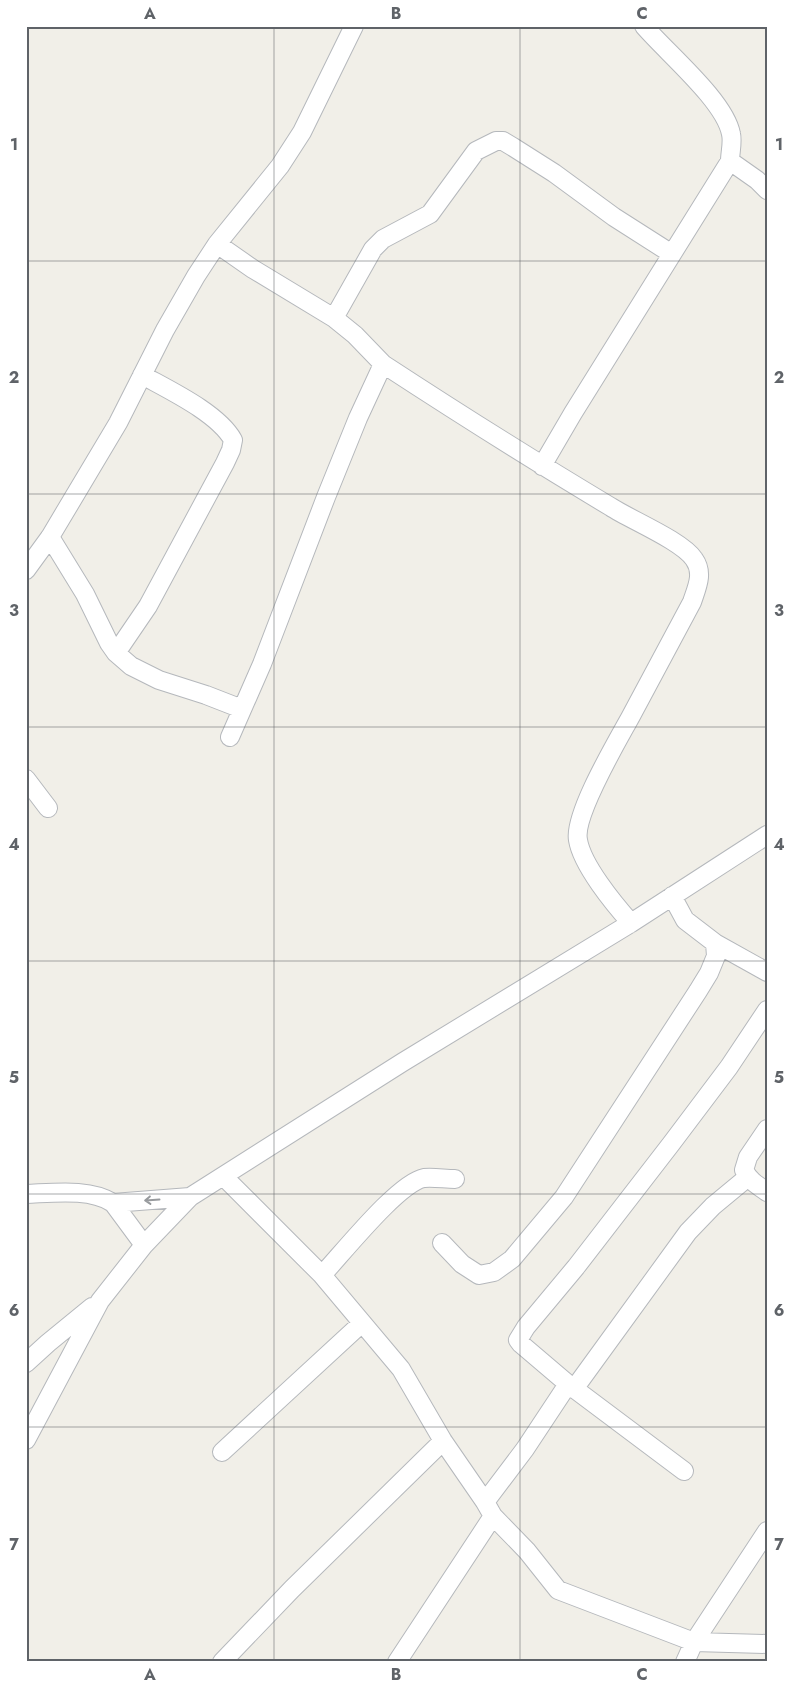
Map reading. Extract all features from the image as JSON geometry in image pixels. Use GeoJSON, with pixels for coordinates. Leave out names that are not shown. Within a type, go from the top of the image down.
{"type":"FeatureCollection","features":[{"type":"Feature","properties":{"kind":"street"},"geometry":{"type":"LineString","coordinates":[[26,570],[50,537],[118,423],[165,330],[196,276],[217,244],[289,154],[302,132],[354,26]]}},
{"type":"Feature","properties":{"kind":"street"},"geometry":{"type":"LineString","coordinates":[[542,466],[730,161],[732,135],[727,121],[714,102],[644,26]]}},
{"type":"Feature","properties":{"kind":"street"},"geometry":{"type":"LineString","coordinates":[[334,318],[373,249],[383,239],[430,214],[476,151],[496,141],[503,140],[514,146],[614,217],[672,254]]}},
{"type":"Feature","properties":{"kind":"street"},"geometry":{"type":"LineString","coordinates":[[730,161],[757,180],[767,190]]}},
{"type":"Feature","properties":{"kind":"street"},"geometry":{"type":"LineString","coordinates":[[217,244],[253,269],[334,318],[361,341],[383,364],[542,466],[619,512],[678,544],[694,559],[699,569],[700,580],[692,602],[594,785],[577,830],[578,842],[591,870],[612,902],[631,923]]}},
{"type":"Feature","properties":{"kind":"street"},"geometry":{"type":"LineString","coordinates":[[230,737],[262,664],[358,418],[383,364]]}},
{"type":"Feature","properties":{"kind":"street"},"geometry":{"type":"LineString","coordinates":[[116,653],[148,606],[225,462],[231,450],[233,440],[218,421],[178,395],[142,375]]}},
{"type":"Feature","properties":{"kind":"street"},"geometry":{"type":"LineString","coordinates":[[50,537],[85,594],[109,643],[116,653],[130,666],[159,680],[242,709]]}},
{"type":"Feature","properties":{"kind":"street"},"geometry":{"type":"LineString","coordinates":[[26,779],[48,808]]}},
{"type":"Feature","properties":{"kind":"street"},"geometry":{"type":"LineString","coordinates":[[26,1440],[100,1301],[144,1245],[190,1197],[403,1062],[631,923],[767,835]]}},
{"type":"Feature","properties":{"kind":"street"},"geometry":{"type":"LineString","coordinates":[[672,896],[685,920],[715,943],[767,972]]}},
{"type":"Feature","properties":{"kind":"street"},"geometry":{"type":"LineString","coordinates":[[442,1243],[462,1264],[479,1275],[494,1272],[512,1259],[564,1197],[659,1052],[709,973],[716,956],[715,943]]}},
{"type":"Feature","properties":{"kind":"street"},"geometry":{"type":"LineString","coordinates":[[684,1471],[571,1387],[520,1344],[518,1340],[519,1336],[576,1267],[671,1144],[729,1067],[767,1010]]}},
{"type":"Feature","properties":{"kind":"street"},"geometry":{"type":"LineString","coordinates":[[767,1129],[748,1157],[744,1170],[755,1184],[767,1192]]}},
{"type":"Feature","properties":{"kind":"street"},"geometry":{"type":"LineString","coordinates":[[224,1177],[322,1275],[401,1369],[443,1441],[489,1509],[527,1551],[558,1590],[694,1642],[767,1644]]}},
{"type":"Feature","properties":{"kind":"street"},"geometry":{"type":"LineString","coordinates":[[397,1662],[525,1449],[688,1232],[713,1206],[748,1177]]}},
{"type":"Feature","properties":{"kind":"street"},"geometry":{"type":"LineString","coordinates":[[322,1275],[393,1197],[407,1186],[423,1178],[455,1179]]}},
{"type":"Feature","properties":{"kind":"street"},"geometry":{"type":"LineString","coordinates":[[26,1194],[64,1192],[97,1196],[113,1203],[190,1197]]}},
{"type":"Feature","properties":{"kind":"street"},"geometry":{"type":"LineString","coordinates":[[113,1203],[144,1245]]}},
{"type":"Feature","properties":{"kind":"street"},"geometry":{"type":"LineString","coordinates":[[26,1363],[48,1342],[100,1301]]}},
{"type":"Feature","properties":{"kind":"street"},"geometry":{"type":"LineString","coordinates":[[222,1452],[362,1323]]}},
{"type":"Feature","properties":{"kind":"street"},"geometry":{"type":"LineString","coordinates":[[222,1662],[292,1589],[443,1441]]}},
{"type":"Feature","properties":{"kind":"street"},"geometry":{"type":"LineString","coordinates":[[685,1662],[694,1642],[767,1532]]}}]}
